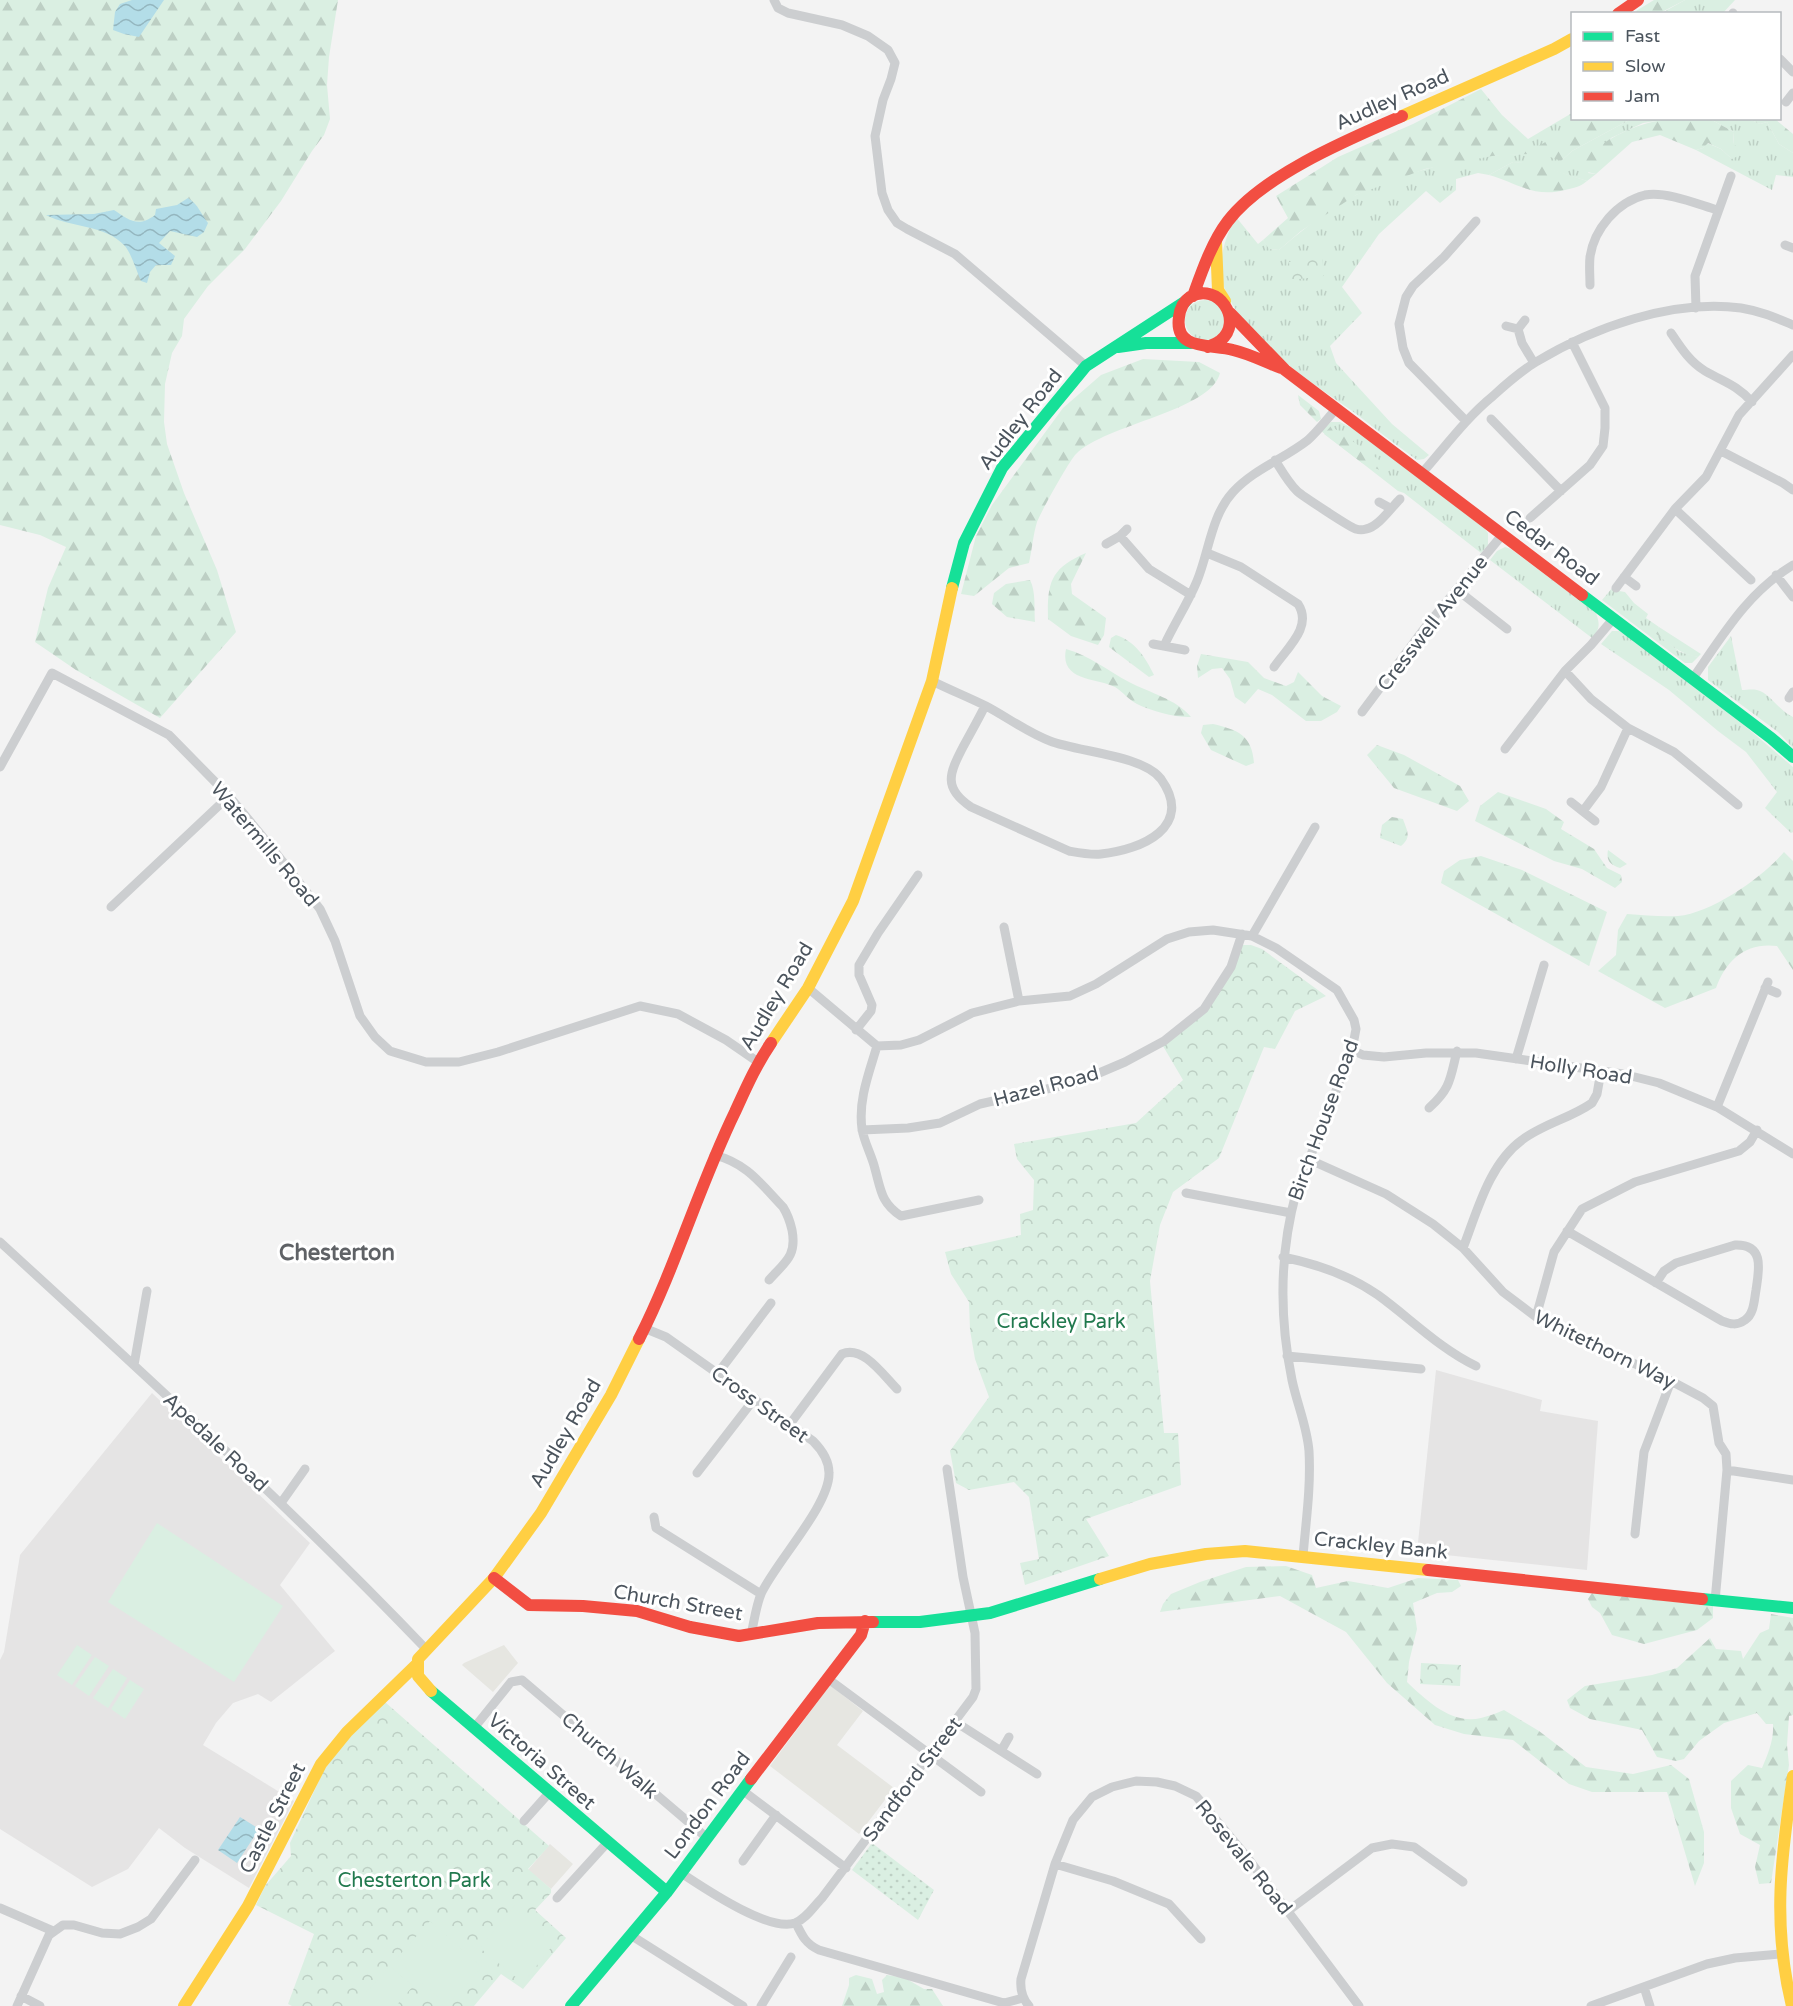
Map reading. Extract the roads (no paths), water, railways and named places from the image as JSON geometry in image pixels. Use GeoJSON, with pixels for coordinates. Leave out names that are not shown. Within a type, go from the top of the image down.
{"type":"FeatureCollection","features":[{"type":"Feature","properties":{"kind":"street"},"geometry":{"type":"LineString","coordinates":[[774,0],[778,8],[788,13],[842,25],[868,36],[888,50],[895,63],[875,136],[882,193],[888,210],[897,223],[955,254],[1086,366]]}},
{"type":"Feature","properties":{"kind":"street"},"geometry":{"type":"LineString","coordinates":[[1621,12],[1638,0]]}},
{"type":"Feature","properties":{"kind":"street","name":"Audley Road"},"geometry":{"type":"LineString","coordinates":[[426,1649],[494,1578],[541,1513],[611,1395],[671,1272],[714,1155],[758,1062],[808,988],[853,901],[932,681],[949,598],[961,555],[1002,468],[1086,366],[1190,298],[1216,240],[1228,220],[1249,199],[1296,166],[1337,145],[1571,40]]}},
{"type":"Feature","properties":{"kind":"street"},"geometry":{"type":"LineString","coordinates":[[1781,61],[1793,72]]}},
{"type":"Feature","properties":{"kind":"street"},"geometry":{"type":"LineString","coordinates":[[1786,102],[1793,93]]}},
{"type":"Feature","properties":{"kind":"street"},"geometry":{"type":"LineString","coordinates":[[1696,308],[1695,276],[1731,176]]}},
{"type":"Feature","properties":{"kind":"street"},"geometry":{"type":"LineString","coordinates":[[1590,285],[1590,257],[1600,230],[1612,213],[1628,202],[1646,195],[1672,197],[1717,210]]}},
{"type":"Feature","properties":{"kind":"street"},"geometry":{"type":"LineString","coordinates":[[1460,220],[1468,229]]}},
{"type":"Feature","properties":{"kind":"street"},"geometry":{"type":"LineString","coordinates":[[1466,421],[1410,363],[1403,348],[1399,324],[1406,297],[1413,286],[1444,257],[1476,221]]}},
{"type":"Feature","properties":{"kind":"street"},"geometry":{"type":"LineString","coordinates":[[1208,347],[1221,341],[1228,334],[1231,322],[1229,310],[1218,290],[1216,240]]}},
{"type":"Feature","properties":{"kind":"street"},"geometry":{"type":"LineString","coordinates":[[1202,294],[1221,299],[1285,370],[1232,350],[1191,343],[1183,336],[1178,321],[1180,310],[1190,298],[1202,294]]}},
{"type":"Feature","properties":{"kind":"street"},"geometry":{"type":"LineString","coordinates":[[1422,473],[1466,421],[1491,397],[1534,363],[1572,342],[1631,319],[1696,308],[1743,309],[1767,314],[1793,326]]}},
{"type":"Feature","properties":{"kind":"street"},"geometry":{"type":"LineString","coordinates":[[1518,329],[1525,320]]}},
{"type":"Feature","properties":{"kind":"street"},"geometry":{"type":"LineString","coordinates":[[1506,326],[1518,329]]}},
{"type":"Feature","properties":{"kind":"street"},"geometry":{"type":"LineString","coordinates":[[1518,329],[1522,343],[1534,363]]}},
{"type":"Feature","properties":{"kind":"street"},"geometry":{"type":"LineString","coordinates":[[1671,333],[1687,357],[1704,371],[1741,390],[1752,402]]}},
{"type":"Feature","properties":{"kind":"street"},"geometry":{"type":"LineString","coordinates":[[1530,518],[1590,465],[1603,446],[1605,408],[1572,342]]}},
{"type":"Feature","properties":{"kind":"street","name":"Audley Road"},"geometry":{"type":"LineString","coordinates":[[1113,348],[1146,343],[1191,343]]}},
{"type":"Feature","properties":{"kind":"street"},"geometry":{"type":"LineString","coordinates":[[1616,588],[1675,509],[1706,477],[1739,415],[1793,355]]}},
{"type":"Feature","properties":{"kind":"street","name":"Cedar Road"},"geometry":{"type":"LineString","coordinates":[[1285,370],[1693,678],[1793,757]]}},
{"type":"Feature","properties":{"kind":"street"},"geometry":{"type":"LineString","coordinates":[[1164,646],[1191,595],[1207,554],[1212,529],[1232,493],[1244,482],[1308,439],[1336,410]]}},
{"type":"Feature","properties":{"kind":"street"},"geometry":{"type":"LineString","coordinates":[[1491,419],[1561,491]]}},
{"type":"Feature","properties":{"kind":"street"},"geometry":{"type":"LineString","coordinates":[[1720,451],[1793,490]]}},
{"type":"Feature","properties":{"kind":"street"},"geometry":{"type":"LineString","coordinates":[[1275,460],[1296,490],[1306,499],[1355,529],[1365,530],[1377,525],[1400,499]]}},
{"type":"Feature","properties":{"kind":"street"},"geometry":{"type":"LineString","coordinates":[[1379,502],[1390,508]]}},
{"type":"Feature","properties":{"kind":"street"},"geometry":{"type":"LineString","coordinates":[[1675,509],[1751,580]]}},
{"type":"Feature","properties":{"kind":"street"},"geometry":{"type":"LineString","coordinates":[[1106,544],[1123,533],[1149,569],[1191,595]]}},
{"type":"Feature","properties":{"kind":"street","name":"Cresswell Avenue"},"geometry":{"type":"LineString","coordinates":[[1362,712],[1456,589],[1503,534]]}},
{"type":"Feature","properties":{"kind":"street"},"geometry":{"type":"LineString","coordinates":[[1207,554],[1241,567],[1298,604],[1303,612],[1302,628],[1274,667]]}},
{"type":"Feature","properties":{"kind":"street"},"geometry":{"type":"LineString","coordinates":[[1693,678],[1732,621],[1761,588],[1776,575],[1793,565]]}},
{"type":"Feature","properties":{"kind":"street"},"geometry":{"type":"LineString","coordinates":[[1776,575],[1793,597]]}},
{"type":"Feature","properties":{"kind":"street"},"geometry":{"type":"LineString","coordinates":[[1624,577],[1636,586]]}},
{"type":"Feature","properties":{"kind":"street"},"geometry":{"type":"LineString","coordinates":[[1456,589],[1507,629]]}},
{"type":"Feature","properties":{"kind":"street"},"geometry":{"type":"LineString","coordinates":[[1504,749],[1565,671],[1614,618]]}},
{"type":"Feature","properties":{"kind":"street"},"geometry":{"type":"LineString","coordinates":[[1153,644],[1185,650]]}},
{"type":"Feature","properties":{"kind":"street"},"geometry":{"type":"LineString","coordinates":[[1565,671],[1591,699],[1628,728],[1674,752],[1738,805]]}},
{"type":"Feature","properties":{"kind":"street","name":"Watermills Road"},"geometry":{"type":"LineString","coordinates":[[0,767],[52,673],[169,735],[229,796],[320,909],[335,941],[360,1016],[375,1037],[390,1051],[426,1062],[459,1062],[498,1052],[640,1006],[678,1014],[726,1040],[758,1062]]}},
{"type":"Feature","properties":{"kind":"street"},"geometry":{"type":"LineString","coordinates":[[932,681],[985,706],[1050,741],[1136,762],[1149,769],[1160,778],[1171,805],[1171,817],[1166,828],[1155,837],[1131,847],[1099,854],[1084,853],[1070,851],[971,807],[960,799],[953,789],[951,769],[985,706]]}},
{"type":"Feature","properties":{"kind":"street"},"geometry":{"type":"LineString","coordinates":[[1583,811],[1601,787],[1628,728]]}},
{"type":"Feature","properties":{"kind":"street"},"geometry":{"type":"LineString","coordinates":[[111,907],[229,796]]}},
{"type":"Feature","properties":{"kind":"street"},"geometry":{"type":"LineString","coordinates":[[1571,802],[1595,821]]}},
{"type":"Feature","properties":{"kind":"street","name":"Hazel Road"},"geometry":{"type":"LineString","coordinates":[[862,1130],[908,1128],[940,1123],[980,1104],[1078,1082],[1125,1062],[1164,1041],[1204,1009],[1231,967],[1247,935],[1315,828]]}},
{"type":"Feature","properties":{"kind":"street"},"geometry":{"type":"LineString","coordinates":[[856,1030],[871,1011],[872,1005],[859,975],[859,965],[918,875]]}},
{"type":"Feature","properties":{"kind":"street"},"geometry":{"type":"LineString","coordinates":[[1004,927],[1019,1001]]}},
{"type":"Feature","properties":{"kind":"street","name":"Birch House Road"},"geometry":{"type":"LineString","coordinates":[[877,1046],[902,1045],[919,1040],[972,1012],[1019,1001],[1070,996],[1096,984],[1167,939],[1190,932],[1213,930],[1247,935],[1276,948],[1338,990],[1354,1020],[1356,1029],[1352,1050],[1308,1159],[1291,1213],[1283,1257],[1281,1299],[1287,1356],[1293,1386],[1305,1424],[1309,1450],[1310,1504],[1303,1556]]}},
{"type":"Feature","properties":{"kind":"street"},"geometry":{"type":"LineString","coordinates":[[1516,1059],[1544,965]]}},
{"type":"Feature","properties":{"kind":"street"},"geometry":{"type":"LineString","coordinates":[[1717,1107],[1766,985],[1777,993]]}},
{"type":"Feature","properties":{"kind":"street"},"geometry":{"type":"LineString","coordinates":[[808,988],[877,1046],[863,1094],[862,1130],[884,1201],[890,1209],[901,1216],[979,1200]]}},
{"type":"Feature","properties":{"kind":"street","name":"Holly Road"},"geometry":{"type":"LineString","coordinates":[[1352,1050],[1363,1055],[1384,1057],[1457,1051],[1623,1074],[1659,1083],[1717,1107],[1793,1154]]}},
{"type":"Feature","properties":{"kind":"street"},"geometry":{"type":"LineString","coordinates":[[1429,1108],[1443,1095],[1450,1081],[1457,1051]]}},
{"type":"Feature","properties":{"kind":"street"},"geometry":{"type":"LineString","coordinates":[[1463,1248],[1489,1184],[1507,1155],[1524,1138],[1592,1103],[1597,1094],[1601,1071]]}},
{"type":"Feature","properties":{"kind":"street"},"geometry":{"type":"LineString","coordinates":[[1536,1317],[1554,1252],[1582,1209],[1635,1182],[1739,1151],[1750,1142],[1757,1130]]}},
{"type":"Feature","properties":{"kind":"street"},"geometry":{"type":"LineString","coordinates":[[714,1155],[741,1164],[789,1215],[794,1248],[769,1280]]}},
{"type":"Feature","properties":{"kind":"street","name":"Whitethorn Way"},"geometry":{"type":"LineString","coordinates":[[1308,1159],[1386,1194],[1433,1224],[1463,1248],[1503,1292],[1536,1317],[1671,1381],[1713,1406],[1719,1443],[1726,1455],[1727,1470],[1715,1601]]}},
{"type":"Feature","properties":{"kind":"street"},"geometry":{"type":"LineString","coordinates":[[1186,1193],[1291,1213]]}},
{"type":"Feature","properties":{"kind":"street"},"geometry":{"type":"LineString","coordinates":[[1567,1231],[1656,1283],[1722,1321],[1733,1325],[1746,1320],[1753,1310],[1759,1268],[1758,1258],[1752,1249],[1744,1244],[1735,1245],[1676,1263],[1664,1271],[1656,1283]]}},
{"type":"Feature","properties":{"kind":"street","name":"Apedale Road"},"geometry":{"type":"LineString","coordinates":[[0,1242],[135,1365],[357,1576],[426,1649]]}},
{"type":"Feature","properties":{"kind":"street"},"geometry":{"type":"LineString","coordinates":[[1283,1257],[1312,1263],[1353,1280],[1377,1295],[1442,1346],[1476,1366]]}},
{"type":"Feature","properties":{"kind":"street"},"geometry":{"type":"LineString","coordinates":[[135,1365],[147,1292]]}},
{"type":"Feature","properties":{"kind":"street"},"geometry":{"type":"LineString","coordinates":[[718,1373],[771,1303]]}},
{"type":"Feature","properties":{"kind":"street","name":"Cross Street"},"geometry":{"type":"LineString","coordinates":[[644,1329],[666,1337],[755,1398],[820,1448],[828,1465],[829,1479],[824,1497],[761,1594],[751,1635]]}},
{"type":"Feature","properties":{"kind":"street"},"geometry":{"type":"LineString","coordinates":[[790,1424],[842,1354],[848,1352],[860,1353],[897,1389]]}},
{"type":"Feature","properties":{"kind":"street"},"geometry":{"type":"LineString","coordinates":[[1287,1356],[1421,1369]]}},
{"type":"Feature","properties":{"kind":"street"},"geometry":{"type":"LineString","coordinates":[[1635,1534],[1644,1452],[1671,1381]]}},
{"type":"Feature","properties":{"kind":"street"},"geometry":{"type":"LineString","coordinates":[[697,1473],[755,1398]]}},
{"type":"Feature","properties":{"kind":"street","name":"Sandford Street"},"geometry":{"type":"LineString","coordinates":[[796,1923],[822,1898],[846,1868],[973,1697],[976,1689],[975,1633],[958,1548],[947,1468]]}},
{"type":"Feature","properties":{"kind":"street"},"geometry":{"type":"LineString","coordinates":[[280,1503],[305,1469]]}},
{"type":"Feature","properties":{"kind":"street"},"geometry":{"type":"LineString","coordinates":[[1727,1470],[1793,1480]]}},
{"type":"Feature","properties":{"kind":"street"},"geometry":{"type":"LineString","coordinates":[[654,1517],[656,1528],[761,1594]]}},
{"type":"Feature","properties":{"kind":"street","name":"Crackley Bank"},"geometry":{"type":"LineString","coordinates":[[865,1621],[920,1622],[990,1612],[1139,1567],[1183,1557],[1245,1551],[1793,1608]]}},
{"type":"Feature","properties":{"kind":"street","name":"Church Street"},"geometry":{"type":"LineString","coordinates":[[494,1578],[529,1605],[583,1606],[637,1611],[726,1635],[751,1635],[818,1623],[865,1621]]}},
{"type":"Feature","properties":{"kind":"street","name":"London Road"},"geometry":{"type":"LineString","coordinates":[[571,2006],[667,1892],[706,1837],[861,1635],[865,1621]]}},
{"type":"Feature","properties":{"kind":"street"},"geometry":{"type":"LineString","coordinates":[[417,1664],[426,1649]]}},
{"type":"Feature","properties":{"kind":"street","name":"Victoria Street"},"geometry":{"type":"LineString","coordinates":[[417,1664],[418,1676],[422,1682],[607,1843],[667,1892]]}},
{"type":"Feature","properties":{"kind":"street","name":"Castle Street"},"geometry":{"type":"LineString","coordinates":[[184,2006],[248,1906],[321,1764],[347,1732],[417,1664]]}},
{"type":"Feature","properties":{"kind":"street"},"geometry":{"type":"LineString","coordinates":[[827,1677],[981,1792]]}},
{"type":"Feature","properties":{"kind":"street","name":"Church Walk"},"geometry":{"type":"LineString","coordinates":[[474,1728],[511,1682],[522,1680],[706,1837]]}},
{"type":"Feature","properties":{"kind":"street"},"geometry":{"type":"LineString","coordinates":[[954,1721],[1037,1774]]}},
{"type":"Feature","properties":{"kind":"street"},"geometry":{"type":"LineString","coordinates":[[1001,1751],[1009,1737]]}},
{"type":"Feature","properties":{"kind":"street"},"geometry":{"type":"LineString","coordinates":[[1792,2006],[1781,1954],[1778,1911],[1779,1874],[1793,1776]]}},
{"type":"Feature","properties":{"kind":"street","name":"Rosevale Road"},"geometry":{"type":"LineString","coordinates":[[1026,2002],[1022,1979],[1055,1864],[1073,1820],[1092,1797],[1112,1787],[1136,1781],[1175,1786],[1196,1796],[1247,1857],[1359,2006]]}},
{"type":"Feature","properties":{"kind":"street"},"geometry":{"type":"LineString","coordinates":[[742,1790],[846,1868]]}},
{"type":"Feature","properties":{"kind":"street"},"geometry":{"type":"LineString","coordinates":[[524,1821],[549,1793]]}},
{"type":"Feature","properties":{"kind":"street"},"geometry":{"type":"LineString","coordinates":[[743,1861],[776,1815]]}},
{"type":"Feature","properties":{"kind":"street"},"geometry":{"type":"LineString","coordinates":[[557,1898],[607,1843]]}},
{"type":"Feature","properties":{"kind":"street"},"geometry":{"type":"LineString","coordinates":[[1288,1911],[1372,1848],[1392,1844],[1414,1847],[1463,1882]]}},
{"type":"Feature","properties":{"kind":"street"},"geometry":{"type":"LineString","coordinates":[[16,2006],[49,1935],[53,1931],[63,1925],[74,1925],[102,1933],[120,1934],[138,1928],[151,1919],[195,1860]]}},
{"type":"Feature","properties":{"kind":"street"},"geometry":{"type":"LineString","coordinates":[[1055,1864],[1113,1881],[1169,1904],[1201,1939]]}},
{"type":"Feature","properties":{"kind":"street"},"geometry":{"type":"LineString","coordinates":[[681,1873],[739,1908],[770,1923],[787,1925],[796,1923],[809,1945],[819,1950],[1004,2003],[1026,2002]]}},
{"type":"Feature","properties":{"kind":"street"},"geometry":{"type":"LineString","coordinates":[[0,1908],[53,1931]]}},
{"type":"Feature","properties":{"kind":"street"},"geometry":{"type":"LineString","coordinates":[[632,1936],[743,2006]]}},
{"type":"Feature","properties":{"kind":"street"},"geometry":{"type":"LineString","coordinates":[[1591,2006],[1707,1964],[1781,1954]]}},
{"type":"Feature","properties":{"kind":"street"},"geometry":{"type":"LineString","coordinates":[[761,2006],[791,1957]]}},
{"type":"Feature","properties":{"kind":"street"},"geometry":{"type":"LineString","coordinates":[[1644,1987],[1650,2006]]}},
{"type":"Feature","properties":{"kind":"street"},"geometry":{"type":"LineString","coordinates":[[21,1996],[40,2006]]}},
{"type":"Feature","properties":{"kind":"water"},"geometry":{"type":"Polygon","coordinates":[[[132,0],[164,0],[139,37],[113,30],[115,12],[120,4],[132,0]]]}},
{"type":"Feature","properties":{"kind":"water"},"geometry":{"type":"Polygon","coordinates":[[[188,198],[197,206],[208,223],[204,232],[197,237],[170,231],[159,243],[175,256],[171,265],[156,265],[150,272],[147,283],[141,281],[132,258],[125,246],[117,239],[98,230],[46,215],[94,214],[114,210],[139,222],[155,215],[156,209],[177,205],[188,198]]]}},
{"type":"Feature","properties":{"kind":"water"},"geometry":{"type":"Polygon","coordinates":[[[240,1817],[259,1829],[237,1863],[218,1850],[240,1817]]]}},
{"type":"Feature","properties":{"kind":"district","name":"Chesterton"},"geometry":{"type":"Point","coordinates":[337,1252]}},
{"type":"Feature","properties":{"kind":"park label","name":"Crackley Park"},"geometry":{"type":"Point","coordinates":[1061,1321]}},
{"type":"Feature","properties":{"kind":"park label","name":"Chesterton Park"},"geometry":{"type":"Point","coordinates":[414,1880]}}]}
